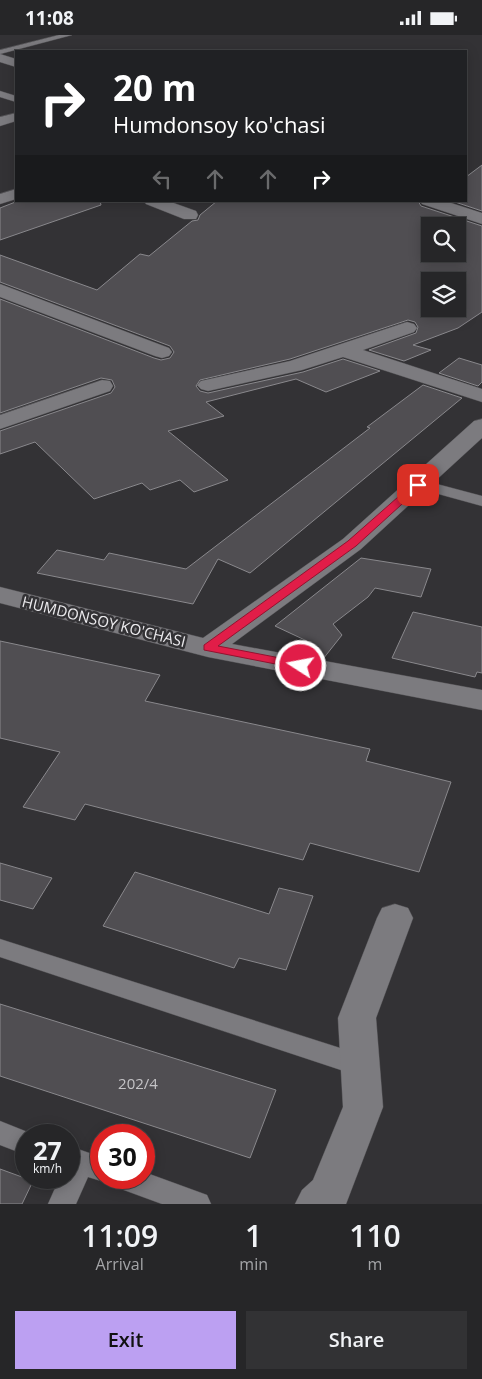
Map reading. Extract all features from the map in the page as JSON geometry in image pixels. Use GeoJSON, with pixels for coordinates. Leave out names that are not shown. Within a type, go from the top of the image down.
{"type":"FeatureCollection","features":[{"type":"Feature","properties":{"kind":"street"},"geometry":{"type":"LineString","coordinates":[[0,122],[15,117]]}},
{"type":"Feature","properties":{"kind":"street"},"geometry":{"type":"LineString","coordinates":[[0,199],[15,194]]}},
{"type":"Feature","properties":{"kind":"street"},"geometry":{"type":"LineString","coordinates":[[155,202],[190,215]]}},
{"type":"Feature","properties":{"kind":"street"},"geometry":{"type":"LineString","coordinates":[[431,202],[482,219]]}},
{"type":"Feature","properties":{"kind":"street"},"geometry":{"type":"LineString","coordinates":[[0,290],[162,352]]}},
{"type":"Feature","properties":{"kind":"street"},"geometry":{"type":"LineString","coordinates":[[208,385],[295,366],[407,328]]}},
{"type":"Feature","properties":{"kind":"street"},"geometry":{"type":"LineString","coordinates":[[343,350],[482,396]]}},
{"type":"Feature","properties":{"kind":"street"},"geometry":{"type":"LineString","coordinates":[[0,422],[102,386]]}},
{"type":"Feature","properties":{"kind":"street"},"geometry":{"type":"LineString","coordinates":[[208,648],[352,544],[482,426]]}},
{"type":"Feature","properties":{"kind":"street","name":"HUMDONSOY KO'CHASI"},"geometry":{"type":"LineString","coordinates":[[0,595],[208,648],[482,700]]}},
{"type":"Feature","properties":{"kind":"street"},"geometry":{"type":"LineString","coordinates":[[317,1204],[329,1194],[363,1107],[362,1066],[357,1018],[395,918]]}},
{"type":"Feature","properties":{"kind":"lane"},"geometry":{"type":"LineString","coordinates":[[0,52],[68,35]]}},
{"type":"Feature","properties":{"kind":"lane"},"geometry":{"type":"LineString","coordinates":[[0,94],[15,99]]}},
{"type":"Feature","properties":{"kind":"lane"},"geometry":{"type":"LineString","coordinates":[[418,485],[482,501]]}},
{"type":"Feature","properties":{"kind":"lane"},"geometry":{"type":"LineString","coordinates":[[0,948],[362,1066]]}},
{"type":"Feature","properties":{"kind":"lane"},"geometry":{"type":"LineString","coordinates":[[0,1133],[15,1139]]}},
{"type":"Feature","properties":{"kind":"lane"},"geometry":{"type":"LineString","coordinates":[[62,1204],[84,1163]]}},
{"type":"Feature","properties":{"kind":"lane"},"geometry":{"type":"LineString","coordinates":[[155,1189],[197,1204]]}},
{"type":"Feature","properties":{"kind":"building"},"geometry":{"type":"Polygon","coordinates":[[[482,165],[482,211],[455,202],[467,202],[467,176],[482,165]]]}},
{"type":"Feature","properties":{"kind":"building"},"geometry":{"type":"Polygon","coordinates":[[[15,202],[100,202],[101,205],[0,240],[0,208],[15,202]]]}},
{"type":"Feature","properties":{"kind":"building"},"geometry":{"type":"Polygon","coordinates":[[[216,202],[419,202],[421,206],[455,217],[421,217],[421,262],[466,262],[466,221],[482,226],[482,312],[458,328],[413,345],[431,350],[404,361],[369,350],[416,333],[418,327],[415,322],[408,320],[290,359],[200,380],[196,386],[200,391],[208,393],[303,372],[343,359],[380,371],[326,392],[296,379],[206,402],[224,416],[168,431],[228,480],[194,492],[180,480],[150,490],[142,483],[94,499],[35,442],[0,454],[0,431],[111,393],[115,387],[112,380],[101,378],[0,413],[0,299],[154,358],[161,360],[170,358],[174,352],[170,346],[0,282],[0,255],[97,290],[140,254],[149,256],[192,221],[198,220],[200,215],[216,202]]]}},
{"type":"Feature","properties":{"kind":"building"},"geometry":{"type":"Polygon","coordinates":[[[459,358],[482,365],[482,382],[478,386],[439,373],[459,358]]]}},
{"type":"Feature","properties":{"kind":"building"},"geometry":{"type":"Polygon","coordinates":[[[423,385],[462,398],[250,573],[218,559],[193,604],[37,573],[57,550],[104,560],[109,553],[186,569],[423,385]]]}},
{"type":"Feature","properties":{"kind":"building"},"geometry":{"type":"Polygon","coordinates":[[[361,558],[431,569],[421,597],[375,588],[368,597],[333,624],[342,635],[323,659],[297,654],[307,641],[275,626],[361,558]]]}},
{"type":"Feature","properties":{"kind":"building"},"geometry":{"type":"Polygon","coordinates":[[[413,612],[482,627],[482,673],[477,672],[475,677],[392,658],[413,612]]]}},
{"type":"Feature","properties":{"kind":"building"},"geometry":{"type":"Polygon","coordinates":[[[0,641],[160,675],[145,701],[370,749],[366,761],[451,782],[419,872],[310,843],[303,860],[85,804],[75,820],[23,807],[60,752],[0,738],[0,641]]]}},
{"type":"Feature","properties":{"kind":"building"},"geometry":{"type":"Polygon","coordinates":[[[0,863],[52,878],[33,909],[0,900],[0,863]]]}},
{"type":"Feature","properties":{"kind":"building"},"geometry":{"type":"Polygon","coordinates":[[[135,872],[269,914],[279,888],[313,896],[286,970],[239,958],[234,968],[103,926],[135,872]]]}},
{"type":"Feature","properties":{"kind":"building"},"geometry":{"type":"Polygon","coordinates":[[[0,1004],[276,1090],[250,1158],[155,1127],[155,1124],[146,1124],[0,1076],[0,1004]]]}},
{"type":"Feature","properties":{"kind":"building"},"geometry":{"type":"Polygon","coordinates":[[[0,1169],[15,1174],[15,1189],[29,1189],[22,1204],[0,1204],[0,1169]]]}},
{"type":"Feature","properties":{"kind":"route"},"geometry":{"type":"LineString","coordinates":[[301,666],[208,648],[352,544],[418,485]]}}]}
